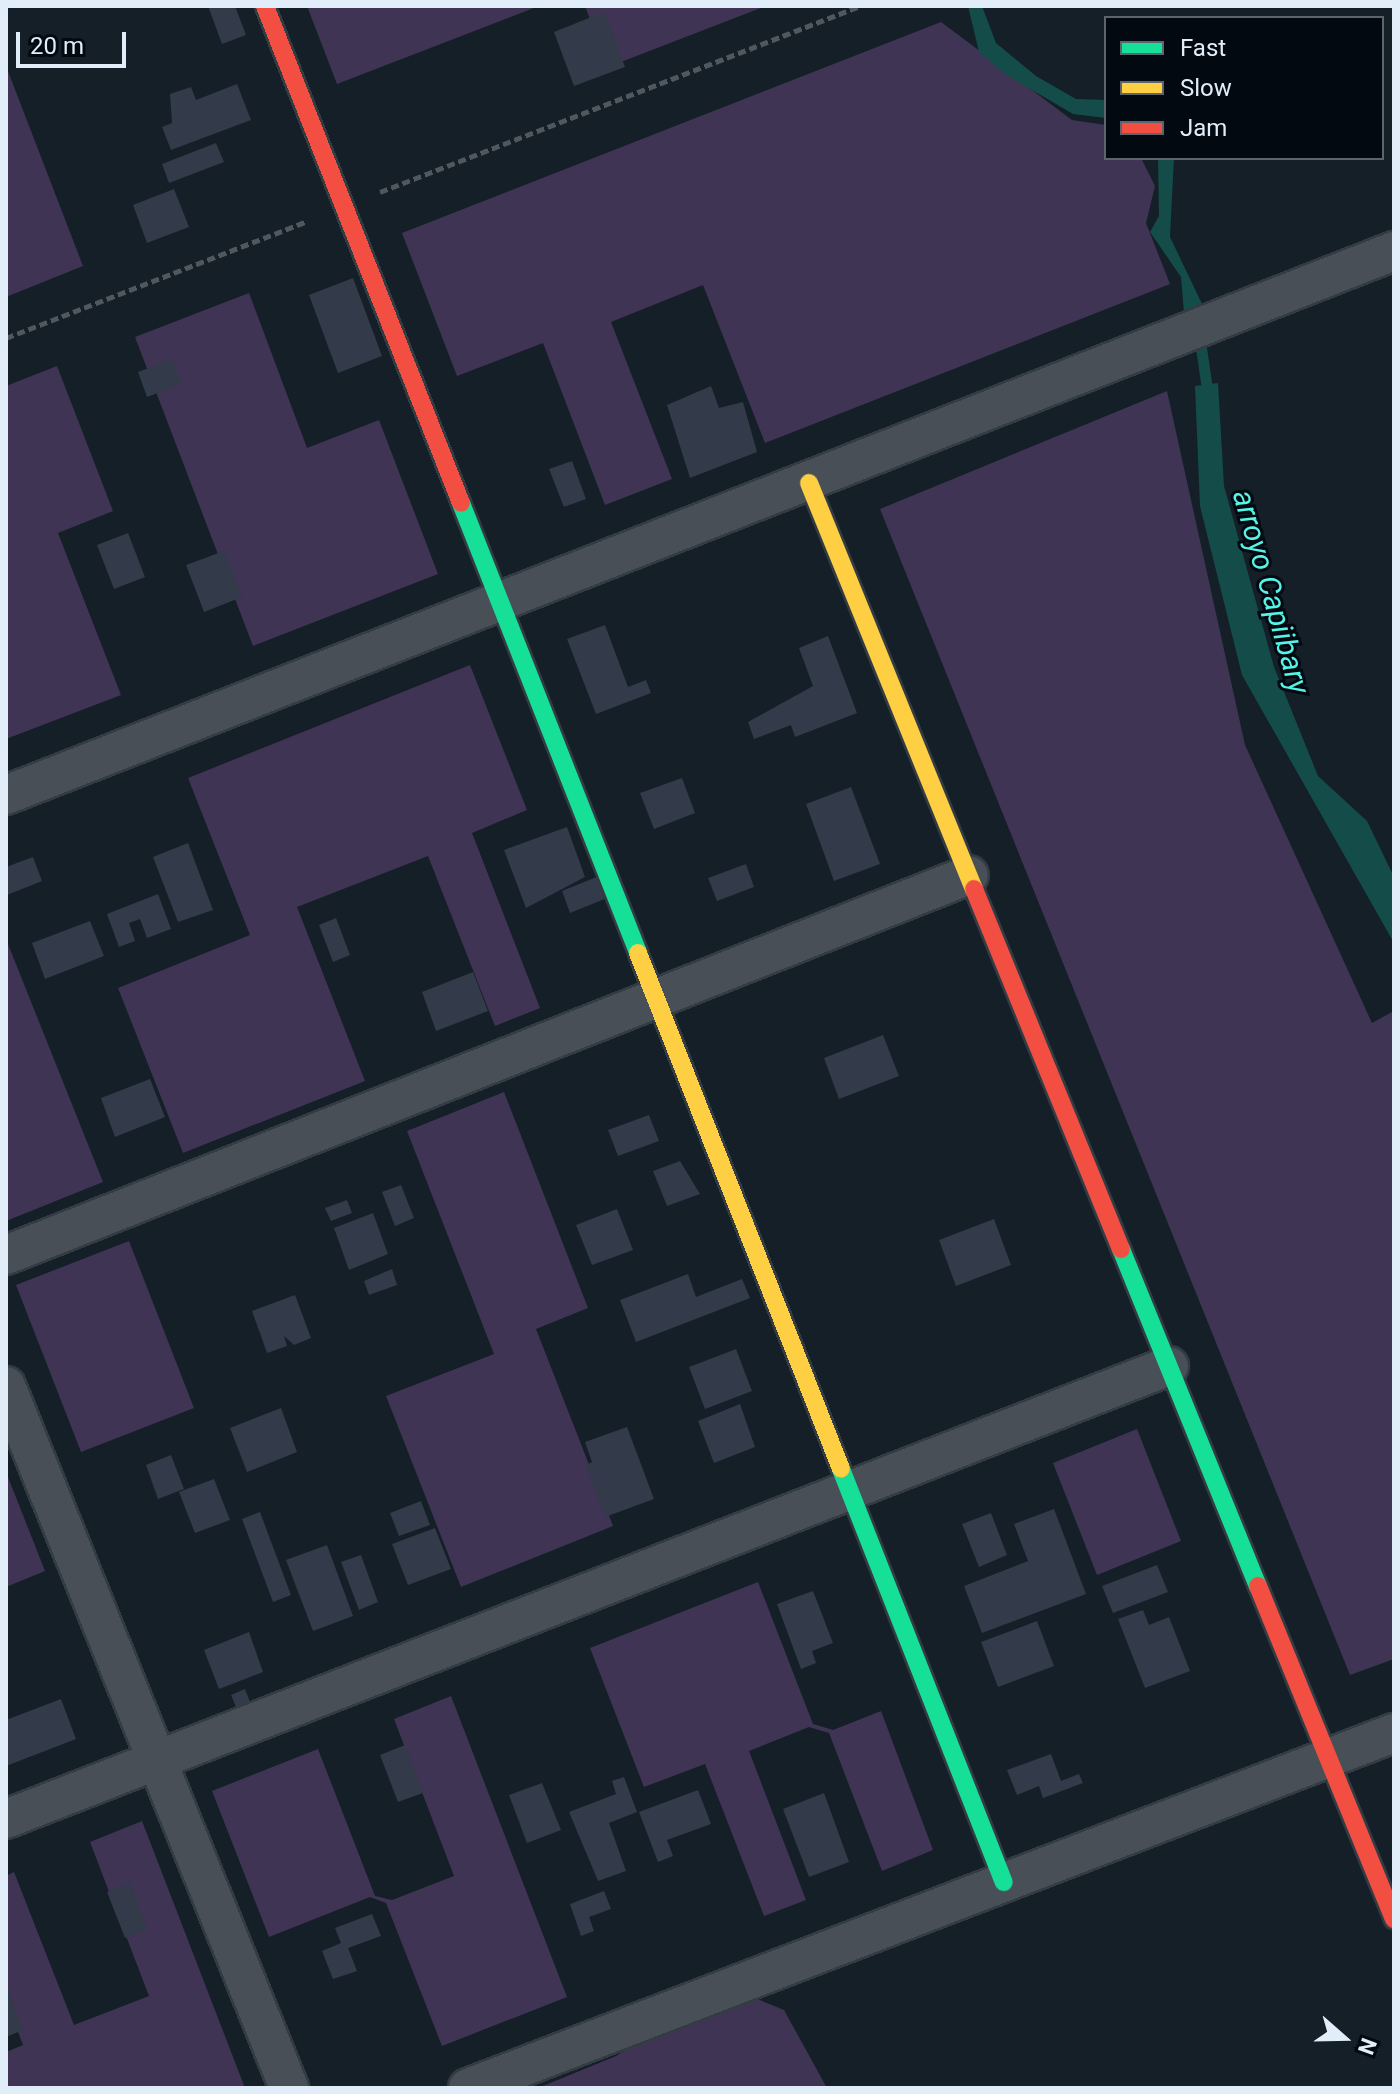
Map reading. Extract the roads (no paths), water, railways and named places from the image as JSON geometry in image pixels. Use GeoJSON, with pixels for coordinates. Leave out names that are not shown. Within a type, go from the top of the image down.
{"type":"FeatureCollection","features":[{"type":"Feature","properties":{"kind":"street"},"geometry":{"type":"LineString","coordinates":[[265,6],[1004,1882]]}},
{"type":"Feature","properties":{"kind":"street"},"geometry":{"type":"LineString","coordinates":[[6,795],[1190,334],[1394,251]]}},
{"type":"Feature","properties":{"kind":"street"},"geometry":{"type":"LineString","coordinates":[[809,483],[1394,1919]]}},
{"type":"Feature","properties":{"kind":"street"},"geometry":{"type":"LineString","coordinates":[[6,1255],[969,875]]}},
{"type":"Feature","properties":{"kind":"street"},"geometry":{"type":"LineString","coordinates":[[6,1819],[1169,1366]]}},
{"type":"Feature","properties":{"kind":"street"},"geometry":{"type":"LineString","coordinates":[[6,1386],[289,2088]]}},
{"type":"Feature","properties":{"kind":"street"},"geometry":{"type":"LineString","coordinates":[[468,2088],[1394,1733]]}},
{"type":"Feature","properties":{"kind":"waterway","name":"arroyo Capiibary"},"geometry":{"type":"LineString","coordinates":[[1199,334],[1208,396]]}}]}
